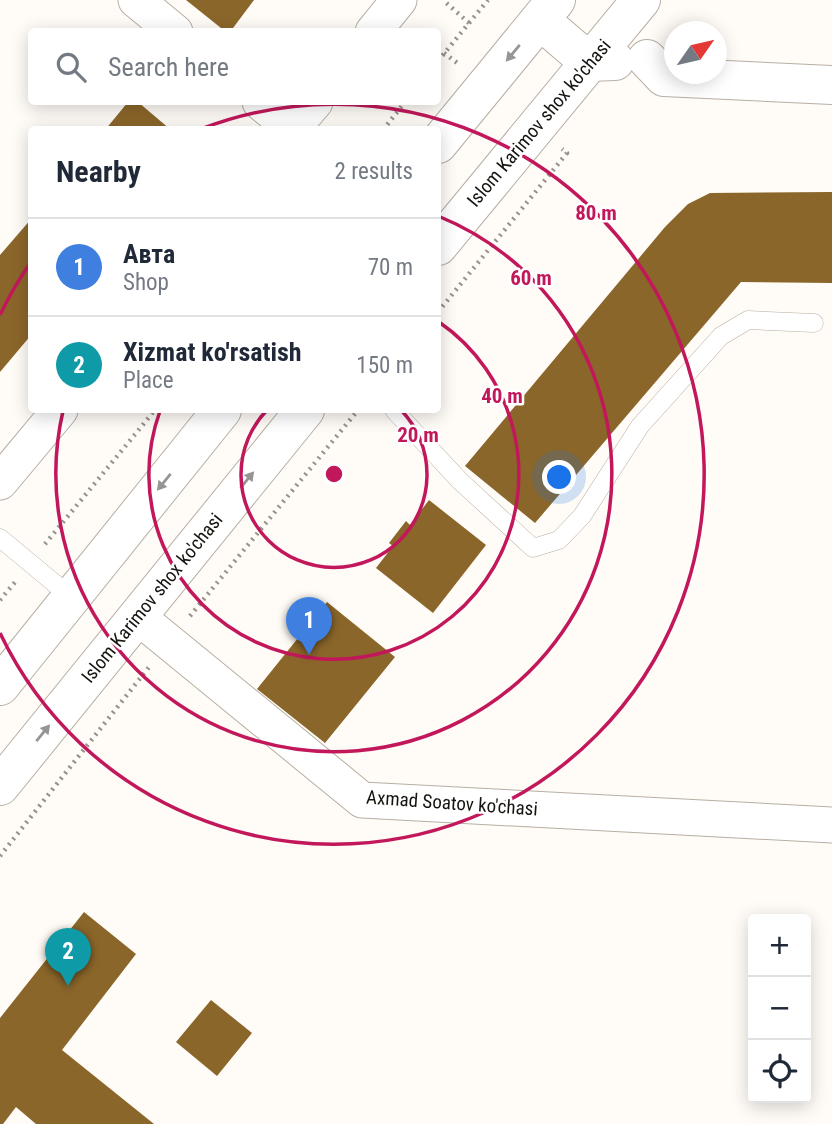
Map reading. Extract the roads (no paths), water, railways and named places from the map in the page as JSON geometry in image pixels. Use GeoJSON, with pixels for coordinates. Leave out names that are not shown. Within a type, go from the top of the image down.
{"type":"FeatureCollection","features":[{"type":"Feature","properties":{"kind":"main road"},"geometry":{"type":"LineString","coordinates":[[538,7],[573,23],[593,19],[635,2],[647,59],[664,76],[832,85]]}},
{"type":"Feature","properties":{"kind":"main road","name":"Islom Karimov shox ko'chasi"},"geometry":{"type":"LineString","coordinates":[[441,242],[635,2]]}},
{"type":"Feature","properties":{"kind":"main road"},"geometry":{"type":"LineString","coordinates":[[538,7],[589,62],[647,59]]}},
{"type":"Feature","properties":{"kind":"main road"},"geometry":{"type":"LineString","coordinates":[[441,140],[538,7]]}},
{"type":"Feature","properties":{"kind":"main road"},"geometry":{"type":"LineString","coordinates":[[0,686],[220,413]]}},
{"type":"Feature","properties":{"kind":"main road","name":"Islom Karimov shox ko'chasi"},"geometry":{"type":"LineString","coordinates":[[0,786],[303,413]]}},
{"type":"Feature","properties":{"kind":"street"},"geometry":{"type":"LineString","coordinates":[[136,0],[170,28]]}},
{"type":"Feature","properties":{"kind":"street"},"geometry":{"type":"LineString","coordinates":[[376,28],[399,0]]}},
{"type":"Feature","properties":{"kind":"street"},"geometry":{"type":"LineString","coordinates":[[264,105],[288,126]]}},
{"type":"Feature","properties":{"kind":"street"},"geometry":{"type":"LineString","coordinates":[[295,126],[312,105]]}},
{"type":"Feature","properties":{"kind":"street"},"geometry":{"type":"LineString","coordinates":[[1,480],[57,413]]}},
{"type":"Feature","properties":{"kind":"street","name":"Axmad Soatov ko'chasi"},"geometry":{"type":"LineString","coordinates":[[136,616],[362,800],[832,825]]}},
{"type":"Feature","properties":{"kind":"lane"},"geometry":{"type":"LineString","coordinates":[[397,413],[460,481],[533,548],[559,540],[582,516],[640,426],[721,336],[748,320],[814,323]]}},
{"type":"Feature","properties":{"kind":"lane"},"geometry":{"type":"LineString","coordinates":[[0,538],[71,597]]}},
{"type":"Feature","properties":{"kind":"place","name":"Авта"},"geometry":{"type":"Point","coordinates":[309,655]}},
{"type":"Feature","properties":{"kind":"place","name":"Xizmat ko'rsatish"},"geometry":{"type":"Point","coordinates":[68,986]}}]}
